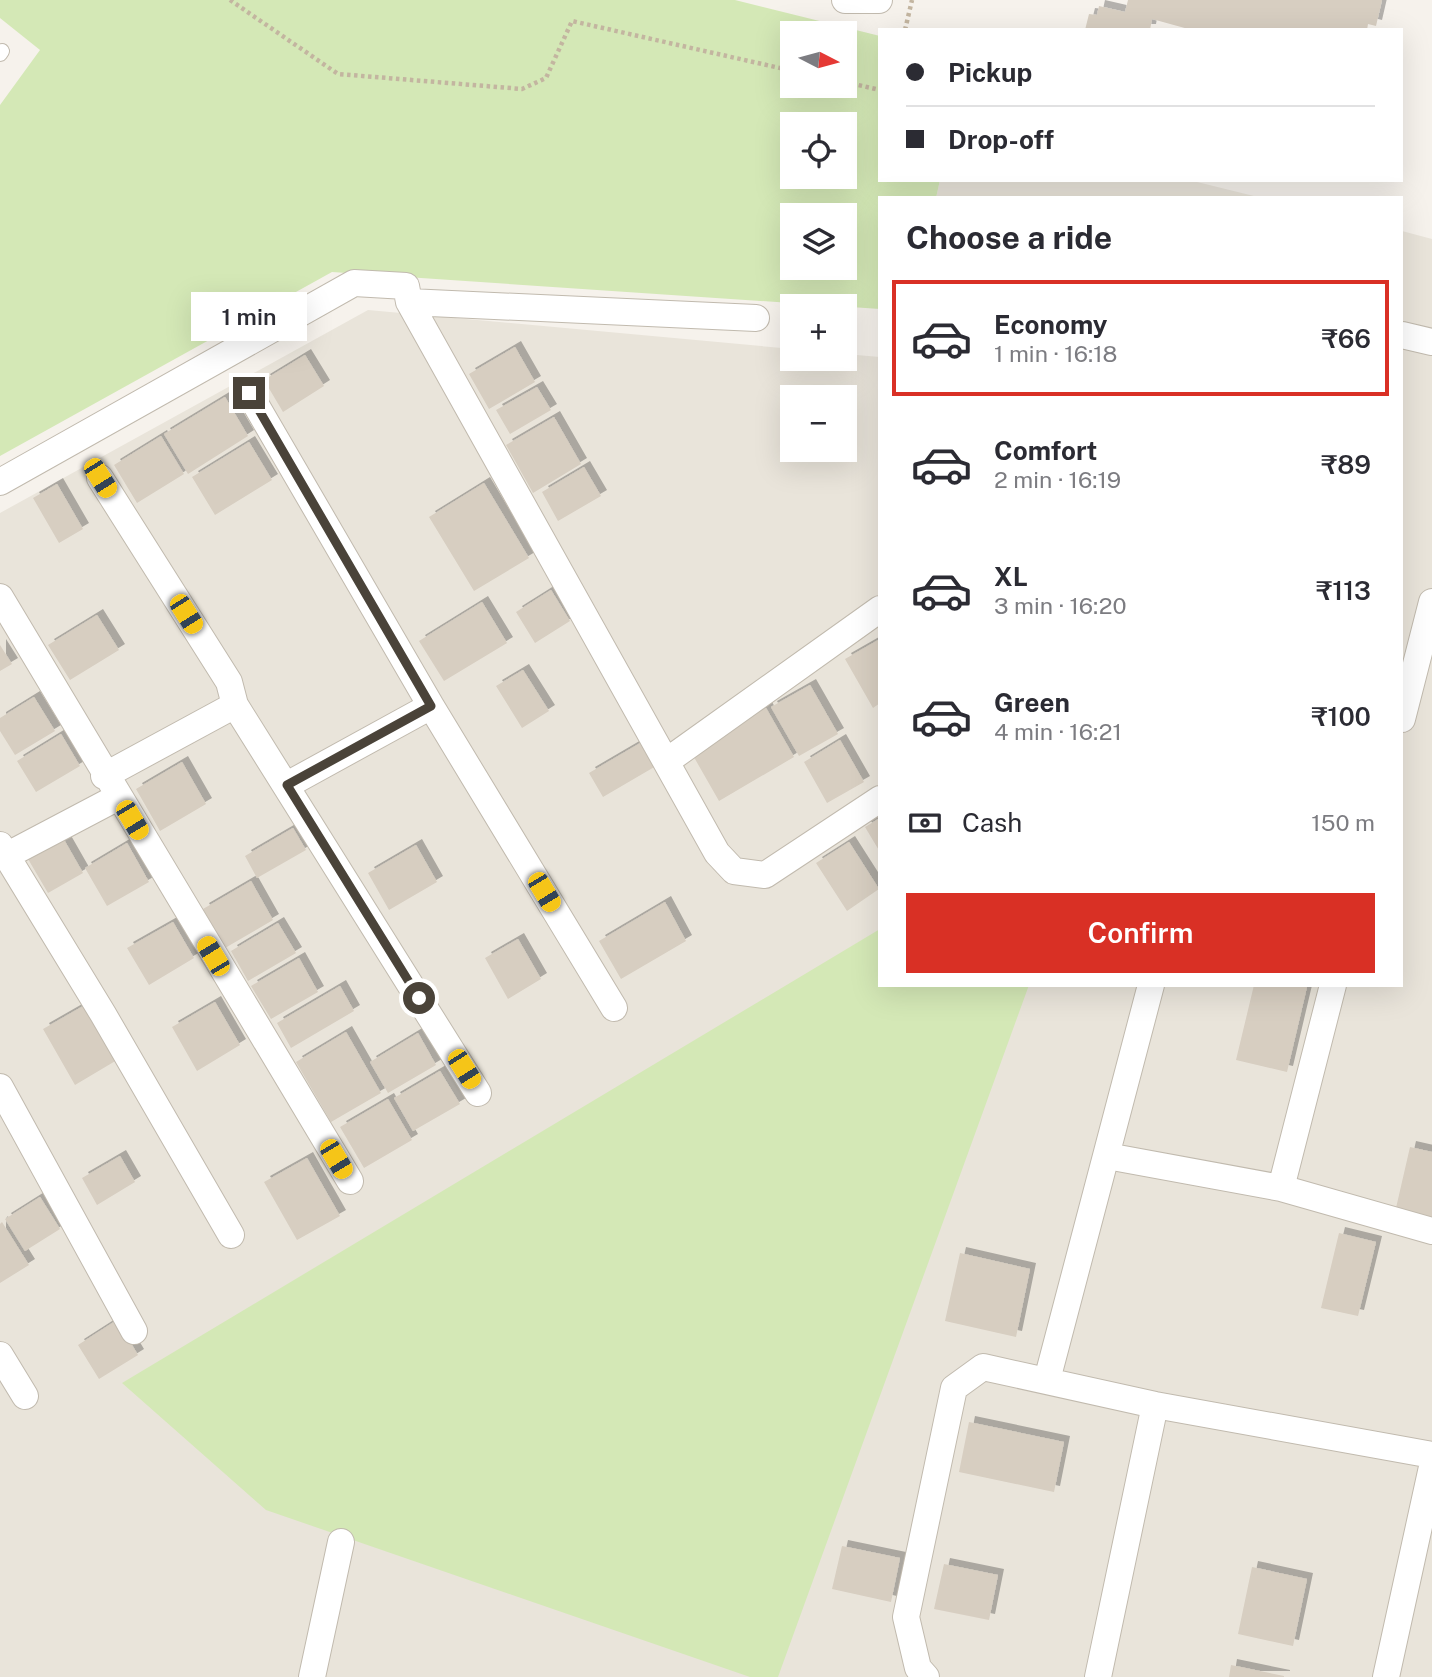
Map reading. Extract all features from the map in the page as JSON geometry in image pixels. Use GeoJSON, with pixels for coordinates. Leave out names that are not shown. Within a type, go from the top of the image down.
{"type":"FeatureCollection","features":[{"type":"Feature","properties":{"kind":"street"},"geometry":{"type":"LineString","coordinates":[[845,0],[879,0]]}},
{"type":"Feature","properties":{"kind":"street"},"geometry":{"type":"LineString","coordinates":[[0,482],[354,284],[406,286],[409,302],[717,853],[734,871],[765,875],[878,800]]}},
{"type":"Feature","properties":{"kind":"street"},"geometry":{"type":"LineString","coordinates":[[409,302],[756,318]]}},
{"type":"Feature","properties":{"kind":"street"},"geometry":{"type":"LineString","coordinates":[[1403,335],[1432,342]]}},
{"type":"Feature","properties":{"kind":"street"},"geometry":{"type":"LineString","coordinates":[[249,393],[431,706],[614,1008]]}},
{"type":"Feature","properties":{"kind":"street"},"geometry":{"type":"LineString","coordinates":[[100,478],[229,681],[235,705],[478,1093]]}},
{"type":"Feature","properties":{"kind":"street"},"geometry":{"type":"LineString","coordinates":[[0,597],[111,787],[350,1181]]}},
{"type":"Feature","properties":{"kind":"street"},"geometry":{"type":"LineString","coordinates":[[1403,715],[1432,602]]}},
{"type":"Feature","properties":{"kind":"street"},"geometry":{"type":"LineString","coordinates":[[667,761],[878,610]]}},
{"type":"Feature","properties":{"kind":"street"},"geometry":{"type":"LineString","coordinates":[[231,1235],[103,1013],[3,850],[111,787],[235,705]]}},
{"type":"Feature","properties":{"kind":"street"},"geometry":{"type":"LineString","coordinates":[[287,785],[431,706]]}},
{"type":"Feature","properties":{"kind":"street"},"geometry":{"type":"LineString","coordinates":[[1047,1380],[1150,987]]}},
{"type":"Feature","properties":{"kind":"street"},"geometry":{"type":"LineString","coordinates":[[1281,1188],[1332,987]]}},
{"type":"Feature","properties":{"kind":"street"},"geometry":{"type":"LineString","coordinates":[[0,1087],[135,1331]]}},
{"type":"Feature","properties":{"kind":"street"},"geometry":{"type":"LineString","coordinates":[[1107,1156],[1281,1188],[1432,1231]]}},
{"type":"Feature","properties":{"kind":"street"},"geometry":{"type":"LineString","coordinates":[[0,1356],[25,1396]]}},
{"type":"Feature","properties":{"kind":"street"},"geometry":{"type":"LineString","coordinates":[[926,1677],[918,1668],[906,1617],[954,1388],[983,1367],[1155,1405],[1432,1455]]}},
{"type":"Feature","properties":{"kind":"street"},"geometry":{"type":"LineString","coordinates":[[1098,1677],[1155,1405]]}},
{"type":"Feature","properties":{"kind":"street"},"geometry":{"type":"LineString","coordinates":[[1386,1677],[1432,1467]]}},
{"type":"Feature","properties":{"kind":"street"},"geometry":{"type":"LineString","coordinates":[[312,1677],[341,1542]]}},
{"type":"Feature","properties":{"kind":"path"},"geometry":{"type":"LineString","coordinates":[[230,0],[338,74],[522,89],[546,78],[572,21],[780,68]]}},
{"type":"Feature","properties":{"kind":"path"},"geometry":{"type":"LineString","coordinates":[[905,28],[912,0]]}},
{"type":"Feature","properties":{"kind":"path"},"geometry":{"type":"LineString","coordinates":[[858,85],[878,90]]}},
{"type":"Feature","properties":{"kind":"shaded area"},"geometry":{"type":"Polygon","coordinates":[[[940,182],[1197,182],[1254,196],[936,196],[940,182]]]}},
{"type":"Feature","properties":{"kind":"shaded area"},"geometry":{"type":"Polygon","coordinates":[[[1403,231],[1432,239],[1432,1677],[0,1677],[0,513],[368,310],[780,348],[780,371],[857,371],[857,355],[878,357],[878,987],[1403,987],[1403,231]]]}},
{"type":"Feature","properties":{"kind":"green space"},"geometry":{"type":"Polygon","coordinates":[[[0,0],[735,0],[820,21],[780,21],[780,98],[858,98],[858,31],[878,36],[878,182],[940,182],[936,196],[878,196],[878,309],[857,307],[857,294],[780,294],[780,302],[332,272],[0,456],[0,105],[40,50],[0,18],[0,0]]]}},
{"type":"Feature","properties":{"kind":"green space"},"geometry":{"type":"Polygon","coordinates":[[[878,930],[878,987],[1028,987],[778,1677],[750,1677],[266,1510],[122,1383],[878,930]]]}},
{"type":"Feature","properties":{"kind":"building"},"geometry":{"type":"Polygon","coordinates":[[[1128,0],[1382,0],[1376,26],[1368,24],[1367,28],[1185,28],[1152,19],[1150,28],[1086,28],[1089,14],[1097,15],[1099,6],[1125,12],[1128,0]]]}},
{"type":"Feature","properties":{"kind":"building"},"geometry":{"type":"Polygon","coordinates":[[[515,347],[535,382],[489,409],[469,374],[515,347]]]}},
{"type":"Feature","properties":{"kind":"building"},"geometry":{"type":"Polygon","coordinates":[[[305,355],[324,386],[283,412],[264,380],[305,355]]]}},
{"type":"Feature","properties":{"kind":"building"},"geometry":{"type":"Polygon","coordinates":[[[537,387],[551,410],[510,434],[496,410],[537,387]]]}},
{"type":"Feature","properties":{"kind":"building"},"geometry":{"type":"Polygon","coordinates":[[[225,397],[248,436],[188,474],[164,434],[225,397]]]}},
{"type":"Feature","properties":{"kind":"building"},"geometry":{"type":"Polygon","coordinates":[[[554,417],[581,464],[533,493],[506,445],[554,417]]]}},
{"type":"Feature","properties":{"kind":"building"},"geometry":{"type":"Polygon","coordinates":[[[161,436],[184,474],[137,503],[114,465],[161,436]]]}},
{"type":"Feature","properties":{"kind":"building"},"geometry":{"type":"Polygon","coordinates":[[[249,442],[272,480],[215,515],[192,477],[249,442]]]}},
{"type":"Feature","properties":{"kind":"building"},"geometry":{"type":"Polygon","coordinates":[[[584,467],[601,496],[558,521],[542,492],[584,467]]]}},
{"type":"Feature","properties":{"kind":"building"},"geometry":{"type":"Polygon","coordinates":[[[484,483],[529,558],[474,591],[429,517],[484,483]]]}},
{"type":"Feature","properties":{"kind":"building"},"geometry":{"type":"Polygon","coordinates":[[[57,484],[83,529],[59,543],[33,498],[57,484]]]}},
{"type":"Feature","properties":{"kind":"building"},"geometry":{"type":"Polygon","coordinates":[[[551,590],[570,621],[535,643],[516,612],[551,590]]]}},
{"type":"Feature","properties":{"kind":"building"},"geometry":{"type":"Polygon","coordinates":[[[482,602],[507,643],[444,681],[419,641],[482,602]]]}},
{"type":"Feature","properties":{"kind":"building"},"geometry":{"type":"Polygon","coordinates":[[[97,615],[119,650],[70,680],[48,645],[97,615]]]}},
{"type":"Feature","properties":{"kind":"building"},"geometry":{"type":"Polygon","coordinates":[[[878,640],[878,704],[873,708],[845,659],[878,640]]]}},
{"type":"Feature","properties":{"kind":"building"},"geometry":{"type":"Polygon","coordinates":[[[0,645],[12,664],[0,671],[0,645]]]}},
{"type":"Feature","properties":{"kind":"building"},"geometry":{"type":"Polygon","coordinates":[[[523,670],[549,711],[522,728],[496,686],[523,670]]]}},
{"type":"Feature","properties":{"kind":"building"},"geometry":{"type":"Polygon","coordinates":[[[810,685],[838,734],[799,756],[771,707],[810,685]]]}},
{"type":"Feature","properties":{"kind":"building"},"geometry":{"type":"Polygon","coordinates":[[[34,697],[55,731],[15,755],[0,731],[0,718],[34,697]]]}},
{"type":"Feature","properties":{"kind":"building"},"geometry":{"type":"Polygon","coordinates":[[[766,708],[794,757],[719,801],[691,752],[766,708]]]}},
{"type":"Feature","properties":{"kind":"building"},"geometry":{"type":"Polygon","coordinates":[[[61,734],[80,766],[36,792],[17,761],[61,734]]]}},
{"type":"Feature","properties":{"kind":"building"},"geometry":{"type":"Polygon","coordinates":[[[840,740],[864,782],[827,803],[804,762],[840,740]]]}},
{"type":"Feature","properties":{"kind":"building"},"geometry":{"type":"Polygon","coordinates":[[[642,742],[656,766],[603,797],[589,773],[642,742]]]}},
{"type":"Feature","properties":{"kind":"building"},"geometry":{"type":"Polygon","coordinates":[[[182,762],[206,804],[160,831],[136,789],[182,762]]]}},
{"type":"Feature","properties":{"kind":"building"},"geometry":{"type":"Polygon","coordinates":[[[878,819],[878,849],[865,827],[878,819]]]}},
{"type":"Feature","properties":{"kind":"building"},"geometry":{"type":"Polygon","coordinates":[[[293,828],[306,850],[257,878],[245,856],[293,828]]]}},
{"type":"Feature","properties":{"kind":"building"},"geometry":{"type":"Polygon","coordinates":[[[63,838],[83,873],[48,893],[28,859],[63,838]]]}},
{"type":"Feature","properties":{"kind":"building"},"geometry":{"type":"Polygon","coordinates":[[[849,842],[878,890],[847,911],[816,863],[849,842]]]}},
{"type":"Feature","properties":{"kind":"building"},"geometry":{"type":"Polygon","coordinates":[[[127,843],[149,882],[107,906],[85,868],[127,843]]]}},
{"type":"Feature","properties":{"kind":"building"},"geometry":{"type":"Polygon","coordinates":[[[416,845],[437,882],[389,910],[368,873],[416,845]]]}},
{"type":"Feature","properties":{"kind":"building"},"geometry":{"type":"Polygon","coordinates":[[[251,881],[273,920],[225,948],[203,909],[251,881]]]}},
{"type":"Feature","properties":{"kind":"building"},"geometry":{"type":"Polygon","coordinates":[[[665,902],[686,941],[621,979],[599,941],[665,902]]]}},
{"type":"Feature","properties":{"kind":"building"},"geometry":{"type":"Polygon","coordinates":[[[173,922],[194,958],[149,985],[127,948],[173,922]]]}},
{"type":"Feature","properties":{"kind":"building"},"geometry":{"type":"Polygon","coordinates":[[[278,923],[296,953],[248,981],[231,951],[278,923]]]}},
{"type":"Feature","properties":{"kind":"building"},"geometry":{"type":"Polygon","coordinates":[[[518,939],[541,979],[508,999],[485,958],[518,939]]]}},
{"type":"Feature","properties":{"kind":"building"},"geometry":{"type":"Polygon","coordinates":[[[299,958],[318,992],[271,1019],[251,986],[299,958]]]}},
{"type":"Feature","properties":{"kind":"building"},"geometry":{"type":"Polygon","coordinates":[[[340,986],[354,1011],[291,1048],[277,1023],[340,986]]]}},
{"type":"Feature","properties":{"kind":"building"},"geometry":{"type":"Polygon","coordinates":[[[1254,987],[1307,987],[1287,1072],[1236,1060],[1254,987]]]}},
{"type":"Feature","properties":{"kind":"building"},"geometry":{"type":"Polygon","coordinates":[[[215,1002],[240,1045],[197,1071],[172,1027],[215,1002]]]}},
{"type":"Feature","properties":{"kind":"building"},"geometry":{"type":"Polygon","coordinates":[[[85,1005],[117,1060],[75,1085],[43,1029],[85,1005]]]}},
{"type":"Feature","properties":{"kind":"building"},"geometry":{"type":"Polygon","coordinates":[[[346,1032],[381,1093],[331,1122],[296,1062],[346,1032]]]}},
{"type":"Feature","properties":{"kind":"building"},"geometry":{"type":"Polygon","coordinates":[[[418,1033],[436,1065],[388,1093],[370,1062],[418,1033]]]}},
{"type":"Feature","properties":{"kind":"building"},"geometry":{"type":"Polygon","coordinates":[[[440,1071],[460,1104],[413,1131],[394,1098],[440,1071]]]}},
{"type":"Feature","properties":{"kind":"building"},"geometry":{"type":"Polygon","coordinates":[[[388,1099],[412,1140],[364,1168],[340,1127],[388,1099]]]}},
{"type":"Feature","properties":{"kind":"building"},"geometry":{"type":"Polygon","coordinates":[[[1410,1147],[1432,1152],[1432,1217],[1396,1208],[1410,1147]]]}},
{"type":"Feature","properties":{"kind":"building"},"geometry":{"type":"Polygon","coordinates":[[[120,1156],[135,1182],[97,1205],[82,1178],[120,1156]]]}},
{"type":"Feature","properties":{"kind":"building"},"geometry":{"type":"Polygon","coordinates":[[[307,1158],[340,1216],[297,1240],[264,1182],[307,1158]]]}},
{"type":"Feature","properties":{"kind":"building"},"geometry":{"type":"Polygon","coordinates":[[[40,1197],[60,1229],[25,1251],[5,1219],[40,1197]]]}},
{"type":"Feature","properties":{"kind":"building"},"geometry":{"type":"Polygon","coordinates":[[[2,1222],[29,1265],[0,1283],[0,1224],[2,1222]]]}},
{"type":"Feature","properties":{"kind":"building"},"geometry":{"type":"Polygon","coordinates":[[[1339,1233],[1376,1242],[1358,1316],[1321,1308],[1339,1233]]]}},
{"type":"Feature","properties":{"kind":"building"},"geometry":{"type":"Polygon","coordinates":[[[960,1253],[1030,1269],[1016,1337],[945,1321],[960,1253]]]}},
{"type":"Feature","properties":{"kind":"building"},"geometry":{"type":"Polygon","coordinates":[[[117,1320],[138,1355],[99,1379],[78,1345],[117,1320]]]}},
{"type":"Feature","properties":{"kind":"building"},"geometry":{"type":"Polygon","coordinates":[[[969,1422],[1064,1442],[1054,1492],[959,1472],[969,1422]]]}},
{"type":"Feature","properties":{"kind":"building"},"geometry":{"type":"Polygon","coordinates":[[[842,1546],[900,1558],[891,1602],[832,1589],[842,1546]]]}},
{"type":"Feature","properties":{"kind":"building"},"geometry":{"type":"Polygon","coordinates":[[[944,1564],[998,1575],[989,1620],[934,1609],[944,1564]]]}},
{"type":"Feature","properties":{"kind":"building"},"geometry":{"type":"Polygon","coordinates":[[[1252,1567],[1307,1579],[1293,1646],[1238,1634],[1252,1567]]]}},
{"type":"Feature","properties":{"kind":"building"},"geometry":{"type":"Polygon","coordinates":[[[1231,1665],[1284,1676],[1284,1677],[1229,1677],[1231,1665]]]}},
{"type":"Feature","properties":{"kind":"route"},"geometry":{"type":"LineString","coordinates":[[249,393],[431,706],[287,785],[419,998]]}}]}
